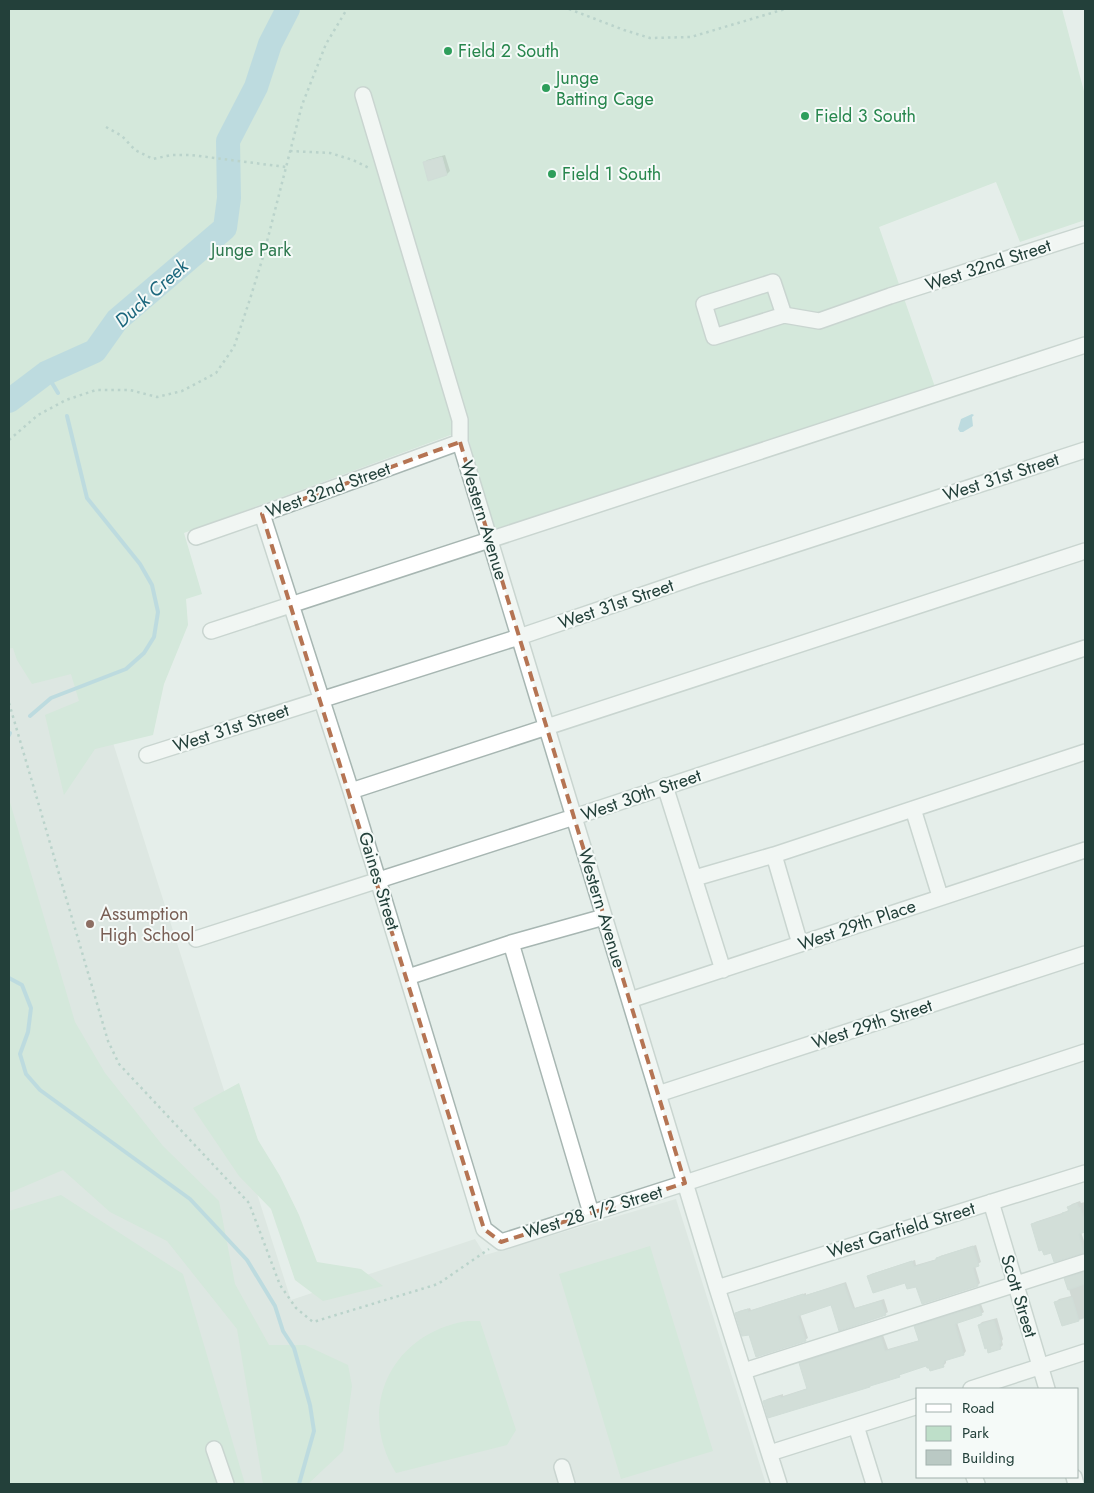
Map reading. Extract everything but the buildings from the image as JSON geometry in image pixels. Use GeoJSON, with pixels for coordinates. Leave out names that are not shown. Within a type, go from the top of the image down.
{"type":"FeatureCollection","features":[{"type":"Feature","properties":{"kind":"street","name":"Western Avenue"},"geometry":{"type":"LineString","coordinates":[[363,95],[460,420],[460,442],[489,539],[717,1288],[779,1484]]}},
{"type":"Feature","properties":{"kind":"street","name":"West 32nd Street"},"geometry":{"type":"LineString","coordinates":[[784,315],[819,322],[890,296],[1085,234]]}},
{"type":"Feature","properties":{"kind":"street"},"geometry":{"type":"LineString","coordinates":[[773,282],[784,315],[714,337],[704,304],[773,282]]}},
{"type":"Feature","properties":{"kind":"street"},"geometry":{"type":"LineString","coordinates":[[211,631],[1085,345]]}},
{"type":"Feature","properties":{"kind":"street","name":"West 32nd Street"},"geometry":{"type":"LineString","coordinates":[[196,537],[460,442]]}},
{"type":"Feature","properties":{"kind":"street","name":"West 31st Street"},"geometry":{"type":"LineString","coordinates":[[147,755],[519,637],[698,576],[1085,450]]}},
{"type":"Feature","properties":{"kind":"street","name":"Gaines Street"},"geometry":{"type":"LineString","coordinates":[[262,514],[352,791],[484,1229],[501,1242]]}},
{"type":"Feature","properties":{"kind":"street"},"geometry":{"type":"LineString","coordinates":[[352,791],[1085,550]]}},
{"type":"Feature","properties":{"kind":"street","name":"West 30th Street"},"geometry":{"type":"LineString","coordinates":[[196,939],[574,817],[1085,648]]}},
{"type":"Feature","properties":{"kind":"street"},"geometry":{"type":"LineString","coordinates":[[695,878],[774,855],[1085,752]]}},
{"type":"Feature","properties":{"kind":"street"},"geometry":{"type":"LineString","coordinates":[[665,786],[723,970]]}},
{"type":"Feature","properties":{"kind":"street"},"geometry":{"type":"LineString","coordinates":[[913,809],[940,896]]}},
{"type":"Feature","properties":{"kind":"street","name":"West 29th Place"},"geometry":{"type":"LineString","coordinates":[[630,1000],[940,896],[1085,850]]}},
{"type":"Feature","properties":{"kind":"street"},"geometry":{"type":"LineString","coordinates":[[774,855],[800,944]]}},
{"type":"Feature","properties":{"kind":"street"},"geometry":{"type":"LineString","coordinates":[[408,977],[511,943],[604,917]]}},
{"type":"Feature","properties":{"kind":"street"},"geometry":{"type":"LineString","coordinates":[[511,943],[590,1213]]}},
{"type":"Feature","properties":{"kind":"street","name":"West 29th Street"},"geometry":{"type":"LineString","coordinates":[[658,1094],[1085,954]]}},
{"type":"Feature","properties":{"kind":"street","name":"West 28 1/2 Street"},"geometry":{"type":"LineString","coordinates":[[501,1242],[1085,1052]]}},
{"type":"Feature","properties":{"kind":"street","name":"West Garfield Street"},"geometry":{"type":"LineString","coordinates":[[717,1288],[1085,1173]]}},
{"type":"Feature","properties":{"kind":"street","name":"Scott Street"},"geometry":{"type":"LineString","coordinates":[[991,1202],[1047,1388]]}},
{"type":"Feature","properties":{"kind":"street"},"geometry":{"type":"LineString","coordinates":[[744,1371],[1085,1262]]}},
{"type":"Feature","properties":{"kind":"street"},"geometry":{"type":"LineString","coordinates":[[974,1388],[1085,1352]]}},
{"type":"Feature","properties":{"kind":"street"},"geometry":{"type":"LineString","coordinates":[[770,1453],[916,1407]]}},
{"type":"Feature","properties":{"kind":"street"},"geometry":{"type":"LineString","coordinates":[[856,1426],[874,1484]]}},
{"type":"Feature","properties":{"kind":"street"},"geometry":{"type":"LineString","coordinates":[[214,1449],[226,1484]]}},
{"type":"Feature","properties":{"kind":"street"},"geometry":{"type":"LineString","coordinates":[[562,1468],[567,1484]]}},
{"type":"Feature","properties":{"kind":"path"},"geometry":{"type":"LineString","coordinates":[[9,440],[38,416],[66,400],[96,390],[130,390],[157,397],[182,391],[216,373],[234,347],[263,257],[302,105],[326,44],[346,9]]}},
{"type":"Feature","properties":{"kind":"path"},"geometry":{"type":"LineString","coordinates":[[569,9],[650,38],[691,37],[785,9]]}},
{"type":"Feature","properties":{"kind":"path"},"geometry":{"type":"LineString","coordinates":[[106,127],[122,136],[135,150],[153,159],[171,155],[206,156],[286,167]]}},
{"type":"Feature","properties":{"kind":"path"},"geometry":{"type":"LineString","coordinates":[[290,151],[330,153],[353,160],[388,178]]}},
{"type":"Feature","properties":{"kind":"path"},"geometry":{"type":"LineString","coordinates":[[9,702],[108,1041],[119,1064],[249,1203],[280,1285],[296,1308],[314,1322],[438,1284],[501,1242]]}},
{"type":"Feature","properties":{"kind":"highlighted area"},"geometry":{"type":"Polygon","coordinates":[[[460,442],[685,1183],[501,1242],[484,1229],[262,514],[460,442]]]}},
{"type":"Feature","properties":{"kind":"shaded area","name":"Assumption High School"},"geometry":{"type":"Polygon","coordinates":[[[77,630],[291,1300],[475,1239],[485,1255],[676,1199],[766,1484],[9,1484],[9,649],[77,630]]]}},
{"type":"Feature","properties":{"kind":"green space","name":"Junge Park"},"geometry":{"type":"Polygon","coordinates":[[[9,9],[1062,9],[1085,95],[1085,220],[1020,242],[996,182],[879,227],[935,387],[489,539],[467,429],[184,533],[202,594],[186,599],[188,625],[164,684],[153,735],[95,749],[64,795],[45,715],[79,701],[71,674],[32,684],[17,660],[13,648],[9,649],[9,9]]]}},
{"type":"Feature","properties":{"kind":"green space"},"geometry":{"type":"Polygon","coordinates":[[[9,799],[75,1022],[105,1073],[163,1146],[219,1201],[235,1284],[269,1345],[305,1345],[348,1365],[352,1386],[343,1451],[308,1484],[263,1484],[237,1329],[167,1241],[110,1212],[63,1170],[9,1193],[9,799]]]}},
{"type":"Feature","properties":{"kind":"green space"},"geometry":{"type":"Polygon","coordinates":[[[239,1083],[258,1140],[280,1176],[299,1215],[317,1262],[361,1269],[383,1286],[323,1301],[295,1280],[271,1209],[239,1176],[193,1108],[239,1083]]]}},
{"type":"Feature","properties":{"kind":"green space"},"geometry":{"type":"Polygon","coordinates":[[[61,1195],[183,1274],[245,1484],[9,1484],[9,1211],[61,1195]]]}},
{"type":"Feature","properties":{"kind":"green space"},"geometry":{"type":"Polygon","coordinates":[[[650,1246],[713,1451],[621,1479],[559,1274],[650,1246]]]}},
{"type":"Feature","properties":{"kind":"green space"},"geometry":{"type":"Polygon","coordinates":[[[468,1321],[480,1321],[516,1430],[507,1445],[396,1473],[384,1448],[379,1423],[381,1399],[388,1376],[401,1357],[419,1340],[442,1328],[468,1321]]]}},
{"type":"Feature","properties":{"kind":"water"},"geometry":{"type":"Polygon","coordinates":[[[972,414],[974,415],[972,417],[973,426],[960,432],[958,429],[961,419],[972,414]]]}},
{"type":"Feature","properties":{"kind":"waterway","name":"Duck Creek"},"geometry":{"type":"LineString","coordinates":[[9,401],[46,373],[95,351],[117,320],[225,228],[229,198],[228,141],[256,87],[270,44],[288,9]]}},
{"type":"Feature","properties":{"kind":"waterway"},"geometry":{"type":"LineString","coordinates":[[46,373],[58,393]]}},
{"type":"Feature","properties":{"kind":"waterway"},"geometry":{"type":"LineString","coordinates":[[30,716],[51,698],[126,669],[144,653],[154,637],[158,612],[152,585],[140,564],[87,498],[67,416]]}},
{"type":"Feature","properties":{"kind":"waterway"},"geometry":{"type":"LineString","coordinates":[[9,978],[22,985],[31,1008],[28,1032],[20,1054],[26,1074],[40,1090],[190,1199],[247,1260],[275,1306],[283,1331],[294,1348],[310,1405],[314,1431],[299,1484]]}},
{"type":"Feature","properties":{"kind":"place","name":"Field 2 South"},"geometry":{"type":"Point","coordinates":[448,51]}},
{"type":"Feature","properties":{"kind":"place","name":"Junge Batting Cage"},"geometry":{"type":"Point","coordinates":[546,88]}},
{"type":"Feature","properties":{"kind":"place","name":"Field 3 South"},"geometry":{"type":"Point","coordinates":[805,116]}},
{"type":"Feature","properties":{"kind":"place","name":"Field 1 South"},"geometry":{"type":"Point","coordinates":[552,174]}},
{"type":"Feature","properties":{"kind":"place","name":"Assumption High School"},"geometry":{"type":"Point","coordinates":[90,924]}}]}
